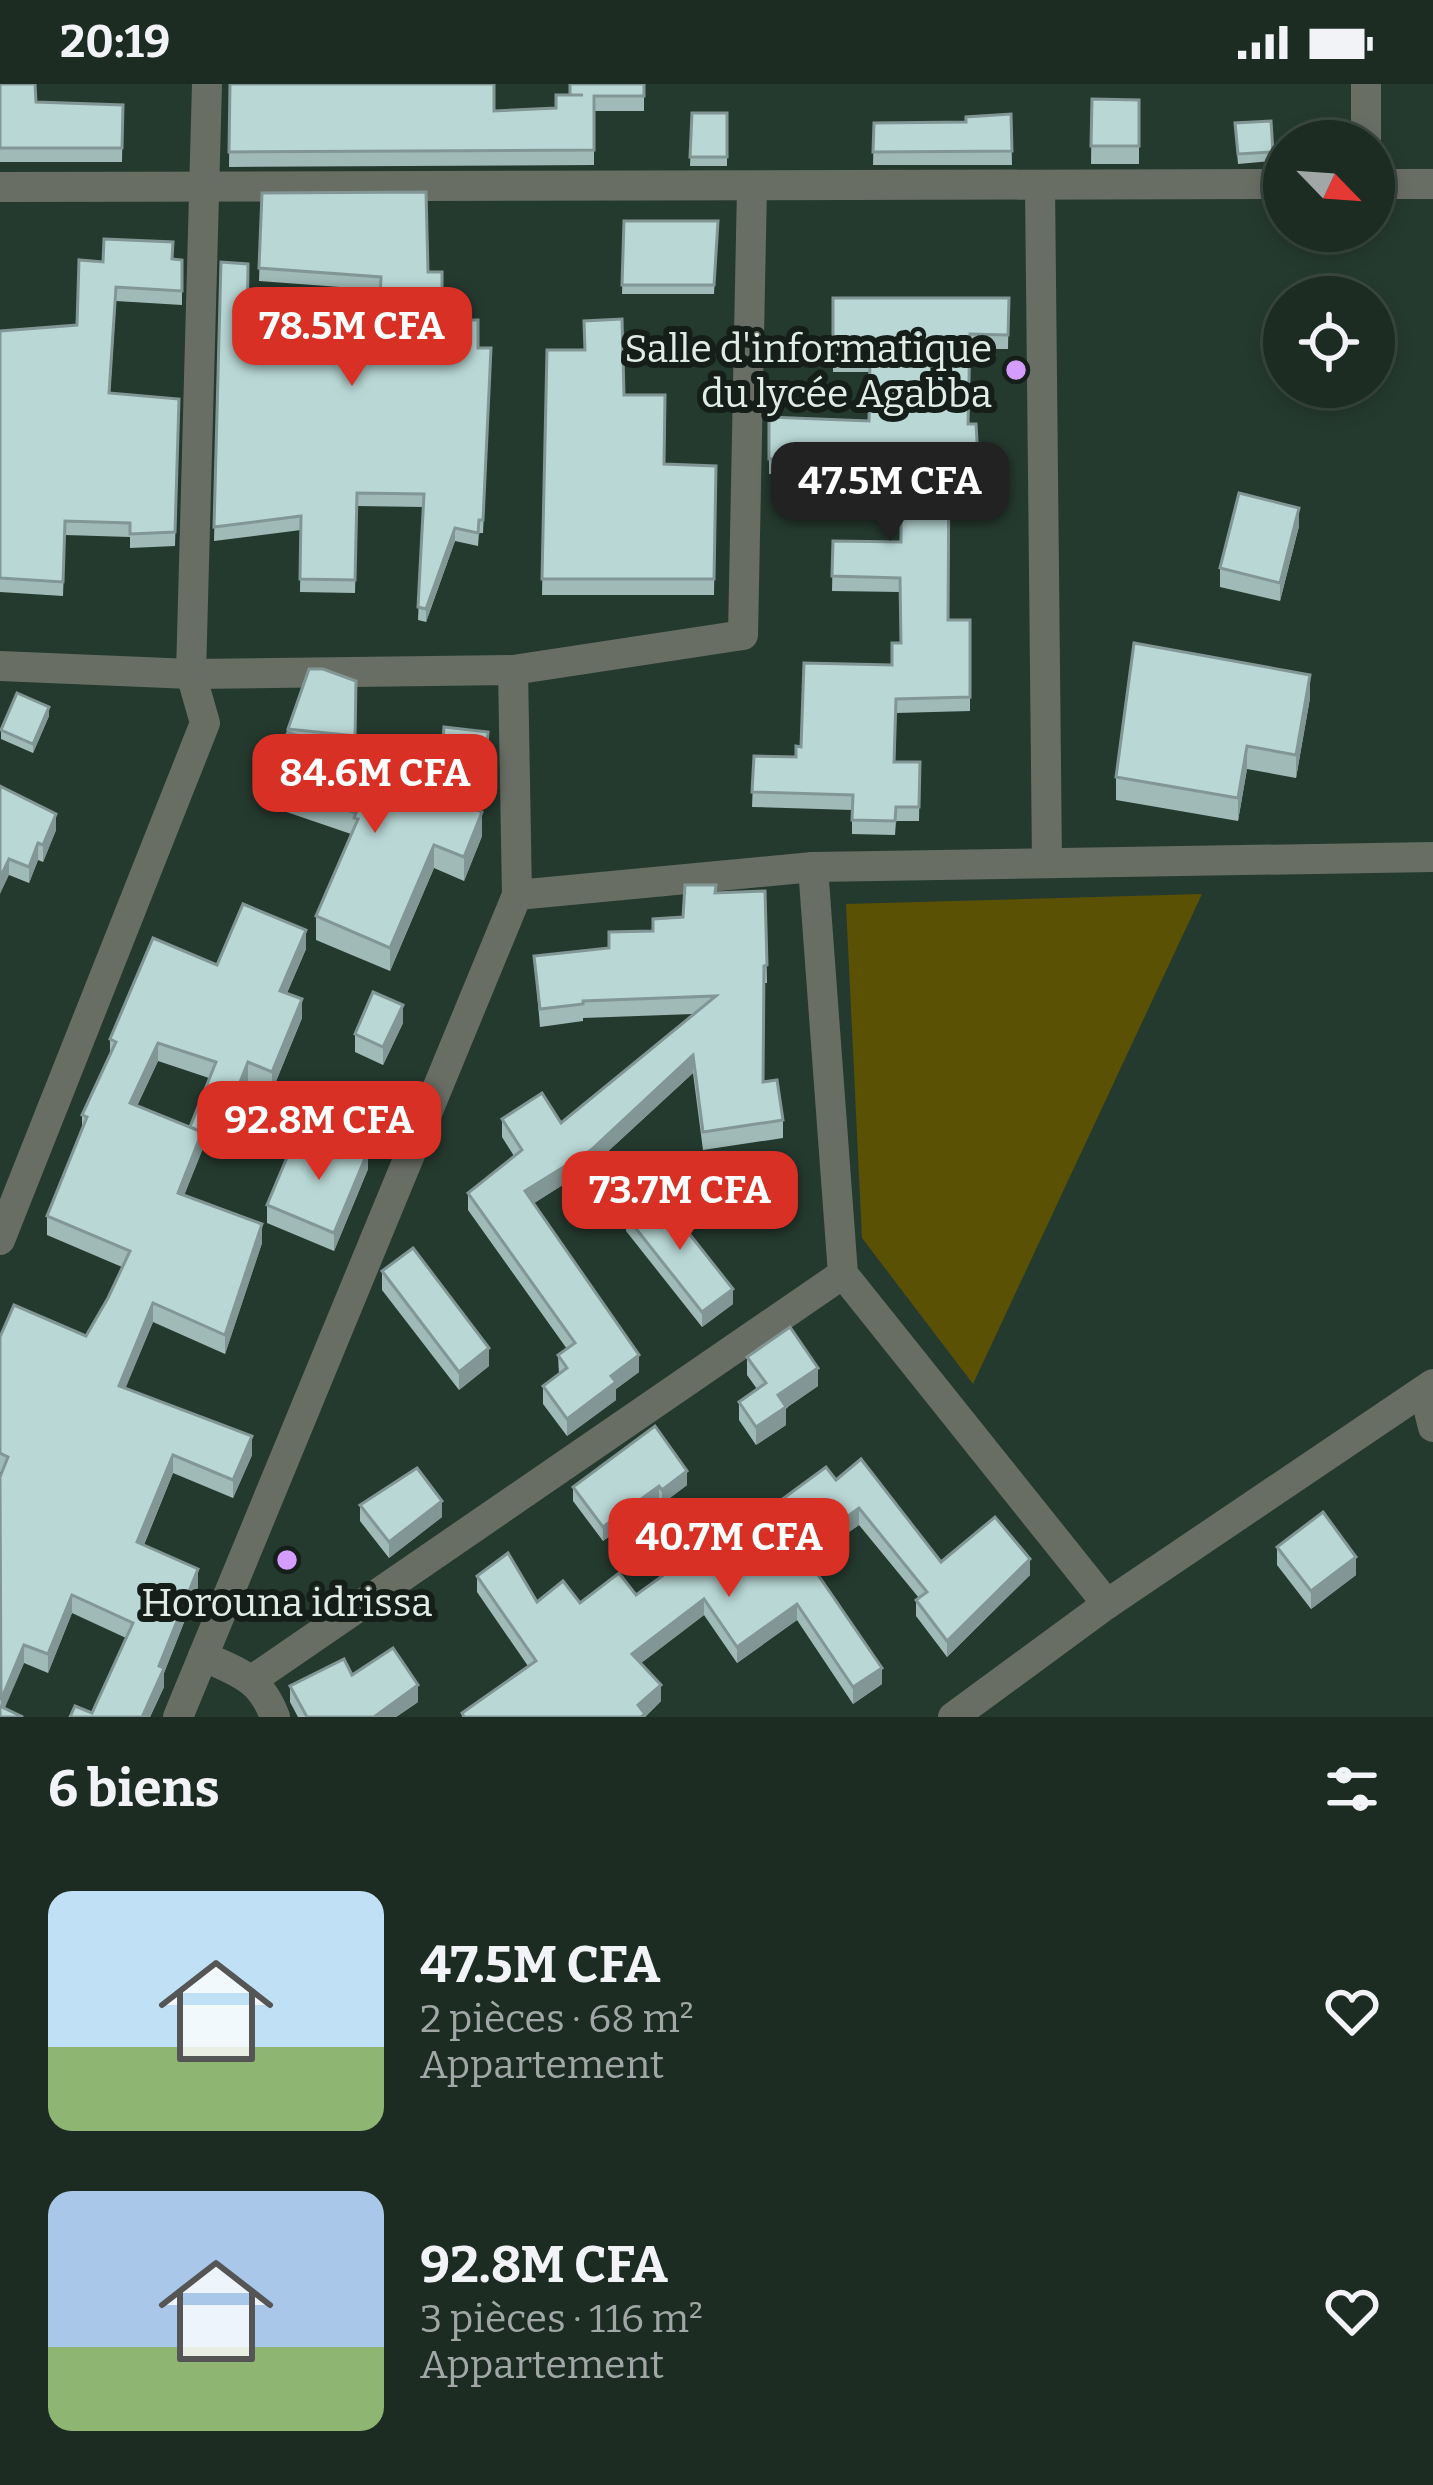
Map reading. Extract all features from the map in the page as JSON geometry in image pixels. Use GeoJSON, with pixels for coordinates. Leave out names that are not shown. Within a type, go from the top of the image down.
{"type":"FeatureCollection","features":[{"type":"Feature","properties":{"kind":"street"},"geometry":{"type":"LineString","coordinates":[[0,1240],[205,723],[191,674],[206,84]]}},
{"type":"Feature","properties":{"kind":"street"},"geometry":{"type":"LineString","coordinates":[[1366,84],[1366,120]]}},
{"type":"Feature","properties":{"kind":"street"},"geometry":{"type":"LineString","coordinates":[[0,188],[1263,184]]}},
{"type":"Feature","properties":{"kind":"street"},"geometry":{"type":"LineString","coordinates":[[1395,184],[1433,184]]}},
{"type":"Feature","properties":{"kind":"street"},"geometry":{"type":"LineString","coordinates":[[1040,185],[1047,863]]}},
{"type":"Feature","properties":{"kind":"street"},"geometry":{"type":"LineString","coordinates":[[0,666],[191,674],[513,670],[743,635],[752,186]]}},
{"type":"Feature","properties":{"kind":"street"},"geometry":{"type":"LineString","coordinates":[[178,1717],[517,896],[513,670]]}},
{"type":"Feature","properties":{"kind":"street"},"geometry":{"type":"LineString","coordinates":[[517,896],[813,868],[1433,857]]}},
{"type":"Feature","properties":{"kind":"street"},"geometry":{"type":"LineString","coordinates":[[813,868],[843,1274],[1107,1604]]}},
{"type":"Feature","properties":{"kind":"street"},"geometry":{"type":"LineString","coordinates":[[253,1680],[843,1274]]}},
{"type":"Feature","properties":{"kind":"street"},"geometry":{"type":"LineString","coordinates":[[952,1717],[1107,1604],[1428,1387],[1433,1427]]}},
{"type":"Feature","properties":{"kind":"street"},"geometry":{"type":"LineString","coordinates":[[203,1656],[253,1680],[275,1717]]}},
{"type":"Feature","properties":{"kind":"shaded area"},"geometry":{"type":"Polygon","coordinates":[[[1202,894],[973,1384],[862,1238],[846,904],[1202,894]]]}},
{"type":"Feature","properties":{"kind":"building"},"geometry":{"type":"Polygon","coordinates":[[[0,84],[35,84],[36,102],[123,105],[122,148],[0,148],[0,84]]]}},
{"type":"Feature","properties":{"kind":"building"},"geometry":{"type":"Polygon","coordinates":[[[230,84],[494,84],[494,111],[556,108],[556,95],[570,95],[570,84],[644,84],[644,96],[594,96],[594,150],[229,152],[230,84]]]}},
{"type":"Feature","properties":{"kind":"building"},"geometry":{"type":"Polygon","coordinates":[[[1092,99],[1139,100],[1139,146],[1091,146],[1092,99]]]}},
{"type":"Feature","properties":{"kind":"building"},"geometry":{"type":"Polygon","coordinates":[[[692,113],[727,113],[727,157],[690,157],[692,113]]]}},
{"type":"Feature","properties":{"kind":"building"},"geometry":{"type":"Polygon","coordinates":[[[1011,114],[1012,151],[873,152],[874,123],[966,122],[966,117],[1011,114]]]}},
{"type":"Feature","properties":{"kind":"building"},"geometry":{"type":"Polygon","coordinates":[[[1263,121],[1263,153],[1238,154],[1235,123],[1263,121]]]}},
{"type":"Feature","properties":{"kind":"building"},"geometry":{"type":"Polygon","coordinates":[[[426,192],[428,272],[442,272],[442,320],[478,320],[478,348],[491,348],[483,520],[479,520],[478,533],[455,528],[426,609],[418,607],[424,494],[357,493],[355,580],[300,579],[301,516],[214,527],[221,262],[248,264],[247,339],[378,337],[381,277],[259,268],[262,193],[426,192]]]}},
{"type":"Feature","properties":{"kind":"building"},"geometry":{"type":"Polygon","coordinates":[[[624,221],[718,221],[714,285],[622,285],[624,221]]]}},
{"type":"Feature","properties":{"kind":"building"},"geometry":{"type":"Polygon","coordinates":[[[104,239],[173,242],[172,259],[182,260],[182,291],[116,287],[109,393],[179,399],[175,532],[130,534],[130,523],[65,521],[63,582],[0,578],[0,331],[77,325],[79,260],[103,262],[104,239]]]}},
{"type":"Feature","properties":{"kind":"building"},"geometry":{"type":"Polygon","coordinates":[[[833,298],[1009,298],[1008,335],[970,334],[968,424],[976,424],[978,458],[949,459],[948,620],[970,620],[970,697],[896,699],[894,762],[920,762],[919,807],[896,807],[895,821],[852,820],[853,795],[752,792],[754,756],[796,757],[796,746],[801,747],[804,663],[892,665],[892,643],[901,643],[900,578],[832,576],[833,541],[901,542],[901,458],[769,459],[769,417],[869,421],[870,358],[833,357],[833,298]]]}},
{"type":"Feature","properties":{"kind":"building"},"geometry":{"type":"Polygon","coordinates":[[[622,319],[624,395],[665,395],[664,464],[716,466],[714,579],[542,579],[547,350],[585,350],[584,321],[622,319]]]}},
{"type":"Feature","properties":{"kind":"building"},"geometry":{"type":"Polygon","coordinates":[[[1239,493],[1299,508],[1280,583],[1220,568],[1239,493]]]}},
{"type":"Feature","properties":{"kind":"building"},"geometry":{"type":"Polygon","coordinates":[[[1134,643],[1310,675],[1296,755],[1247,746],[1238,798],[1116,777],[1134,643]]]}},
{"type":"Feature","properties":{"kind":"building"},"geometry":{"type":"Polygon","coordinates":[[[309,669],[356,681],[355,736],[288,729],[309,669]]]}},
{"type":"Feature","properties":{"kind":"building"},"geometry":{"type":"Polygon","coordinates":[[[17,693],[49,707],[33,744],[1,730],[17,693]]]}},
{"type":"Feature","properties":{"kind":"building"},"geometry":{"type":"Polygon","coordinates":[[[444,727],[488,732],[485,766],[441,762],[444,727]]]}},
{"type":"Feature","properties":{"kind":"building"},"geometry":{"type":"Polygon","coordinates":[[[288,732],[355,759],[354,781],[411,783],[482,812],[464,857],[434,845],[390,948],[316,916],[358,819],[356,813],[269,783],[288,732]]]}},
{"type":"Feature","properties":{"kind":"building"},"geometry":{"type":"Polygon","coordinates":[[[0,786],[56,814],[29,867],[9,859],[0,878],[0,786]]]}},
{"type":"Feature","properties":{"kind":"building"},"geometry":{"type":"Polygon","coordinates":[[[685,885],[716,885],[715,893],[765,891],[763,1082],[777,1080],[783,1120],[703,1132],[693,1055],[591,1150],[525,1191],[639,1355],[611,1376],[616,1382],[567,1419],[543,1386],[567,1368],[558,1355],[575,1343],[468,1193],[522,1150],[502,1119],[542,1093],[561,1123],[716,996],[583,1001],[540,1009],[534,956],[609,948],[609,932],[653,931],[653,919],[683,917],[685,885]]]}},
{"type":"Feature","properties":{"kind":"building"},"geometry":{"type":"Polygon","coordinates":[[[243,904],[306,930],[280,991],[302,999],[272,1072],[248,1062],[218,1138],[190,1127],[216,1062],[158,1043],[130,1103],[202,1132],[178,1193],[262,1224],[225,1335],[153,1303],[119,1386],[252,1436],[233,1480],[173,1455],[137,1542],[198,1569],[142,1717],[70,1717],[75,1706],[92,1713],[133,1623],[72,1595],[48,1654],[24,1645],[1,1700],[0,1477],[8,1457],[0,1453],[0,1337],[14,1305],[86,1336],[108,1298],[130,1251],[47,1216],[87,1117],[82,1115],[116,1042],[110,1039],[153,938],[217,965],[243,904]]]}},
{"type":"Feature","properties":{"kind":"building"},"geometry":{"type":"Polygon","coordinates":[[[373,992],[403,1005],[383,1047],[355,1034],[373,992]]]}},
{"type":"Feature","properties":{"kind":"building"},"geometry":{"type":"Polygon","coordinates":[[[325,1133],[368,1151],[334,1233],[267,1205],[291,1148],[315,1157],[325,1133]]]}},
{"type":"Feature","properties":{"kind":"building"},"geometry":{"type":"Polygon","coordinates":[[[657,1193],[733,1289],[702,1312],[626,1216],[657,1193]]]}},
{"type":"Feature","properties":{"kind":"building"},"geometry":{"type":"Polygon","coordinates":[[[413,1248],[489,1348],[459,1372],[382,1271],[413,1248]]]}},
{"type":"Feature","properties":{"kind":"building"},"geometry":{"type":"Polygon","coordinates":[[[790,1327],[818,1368],[778,1395],[786,1407],[756,1427],[739,1402],[766,1383],[747,1357],[790,1327]]]}},
{"type":"Feature","properties":{"kind":"building"},"geometry":{"type":"Polygon","coordinates":[[[655,1426],[687,1471],[603,1527],[573,1487],[655,1426]]]}},
{"type":"Feature","properties":{"kind":"building"},"geometry":{"type":"Polygon","coordinates":[[[861,1459],[941,1562],[995,1517],[1030,1559],[947,1641],[916,1600],[927,1592],[859,1508],[801,1550],[882,1668],[853,1687],[797,1604],[737,1647],[704,1599],[632,1654],[661,1685],[638,1705],[645,1714],[641,1717],[464,1717],[462,1713],[536,1661],[477,1576],[508,1553],[537,1602],[563,1581],[580,1603],[619,1573],[636,1595],[730,1527],[735,1534],[826,1467],[836,1480],[861,1459]]]}},
{"type":"Feature","properties":{"kind":"building"},"geometry":{"type":"Polygon","coordinates":[[[417,1468],[442,1501],[389,1542],[360,1505],[417,1468]]]}},
{"type":"Feature","properties":{"kind":"building"},"geometry":{"type":"Polygon","coordinates":[[[1323,1512],[1356,1557],[1311,1591],[1277,1547],[1323,1512]]]}},
{"type":"Feature","properties":{"kind":"building"},"geometry":{"type":"Polygon","coordinates":[[[393,1648],[418,1685],[374,1717],[307,1717],[290,1686],[344,1659],[352,1675],[393,1648]]]}},
{"type":"Feature","properties":{"kind":"building"},"geometry":{"type":"Polygon","coordinates":[[[0,1706],[23,1717],[0,1717],[0,1706]]]}},
{"type":"Feature","properties":{"kind":"place","name":"Salle d'informatique du lycée Agabba"},"geometry":{"type":"Point","coordinates":[1016,370]}},
{"type":"Feature","properties":{"kind":"place","name":"Horouna idrissa"},"geometry":{"type":"Point","coordinates":[287,1560]}}]}
